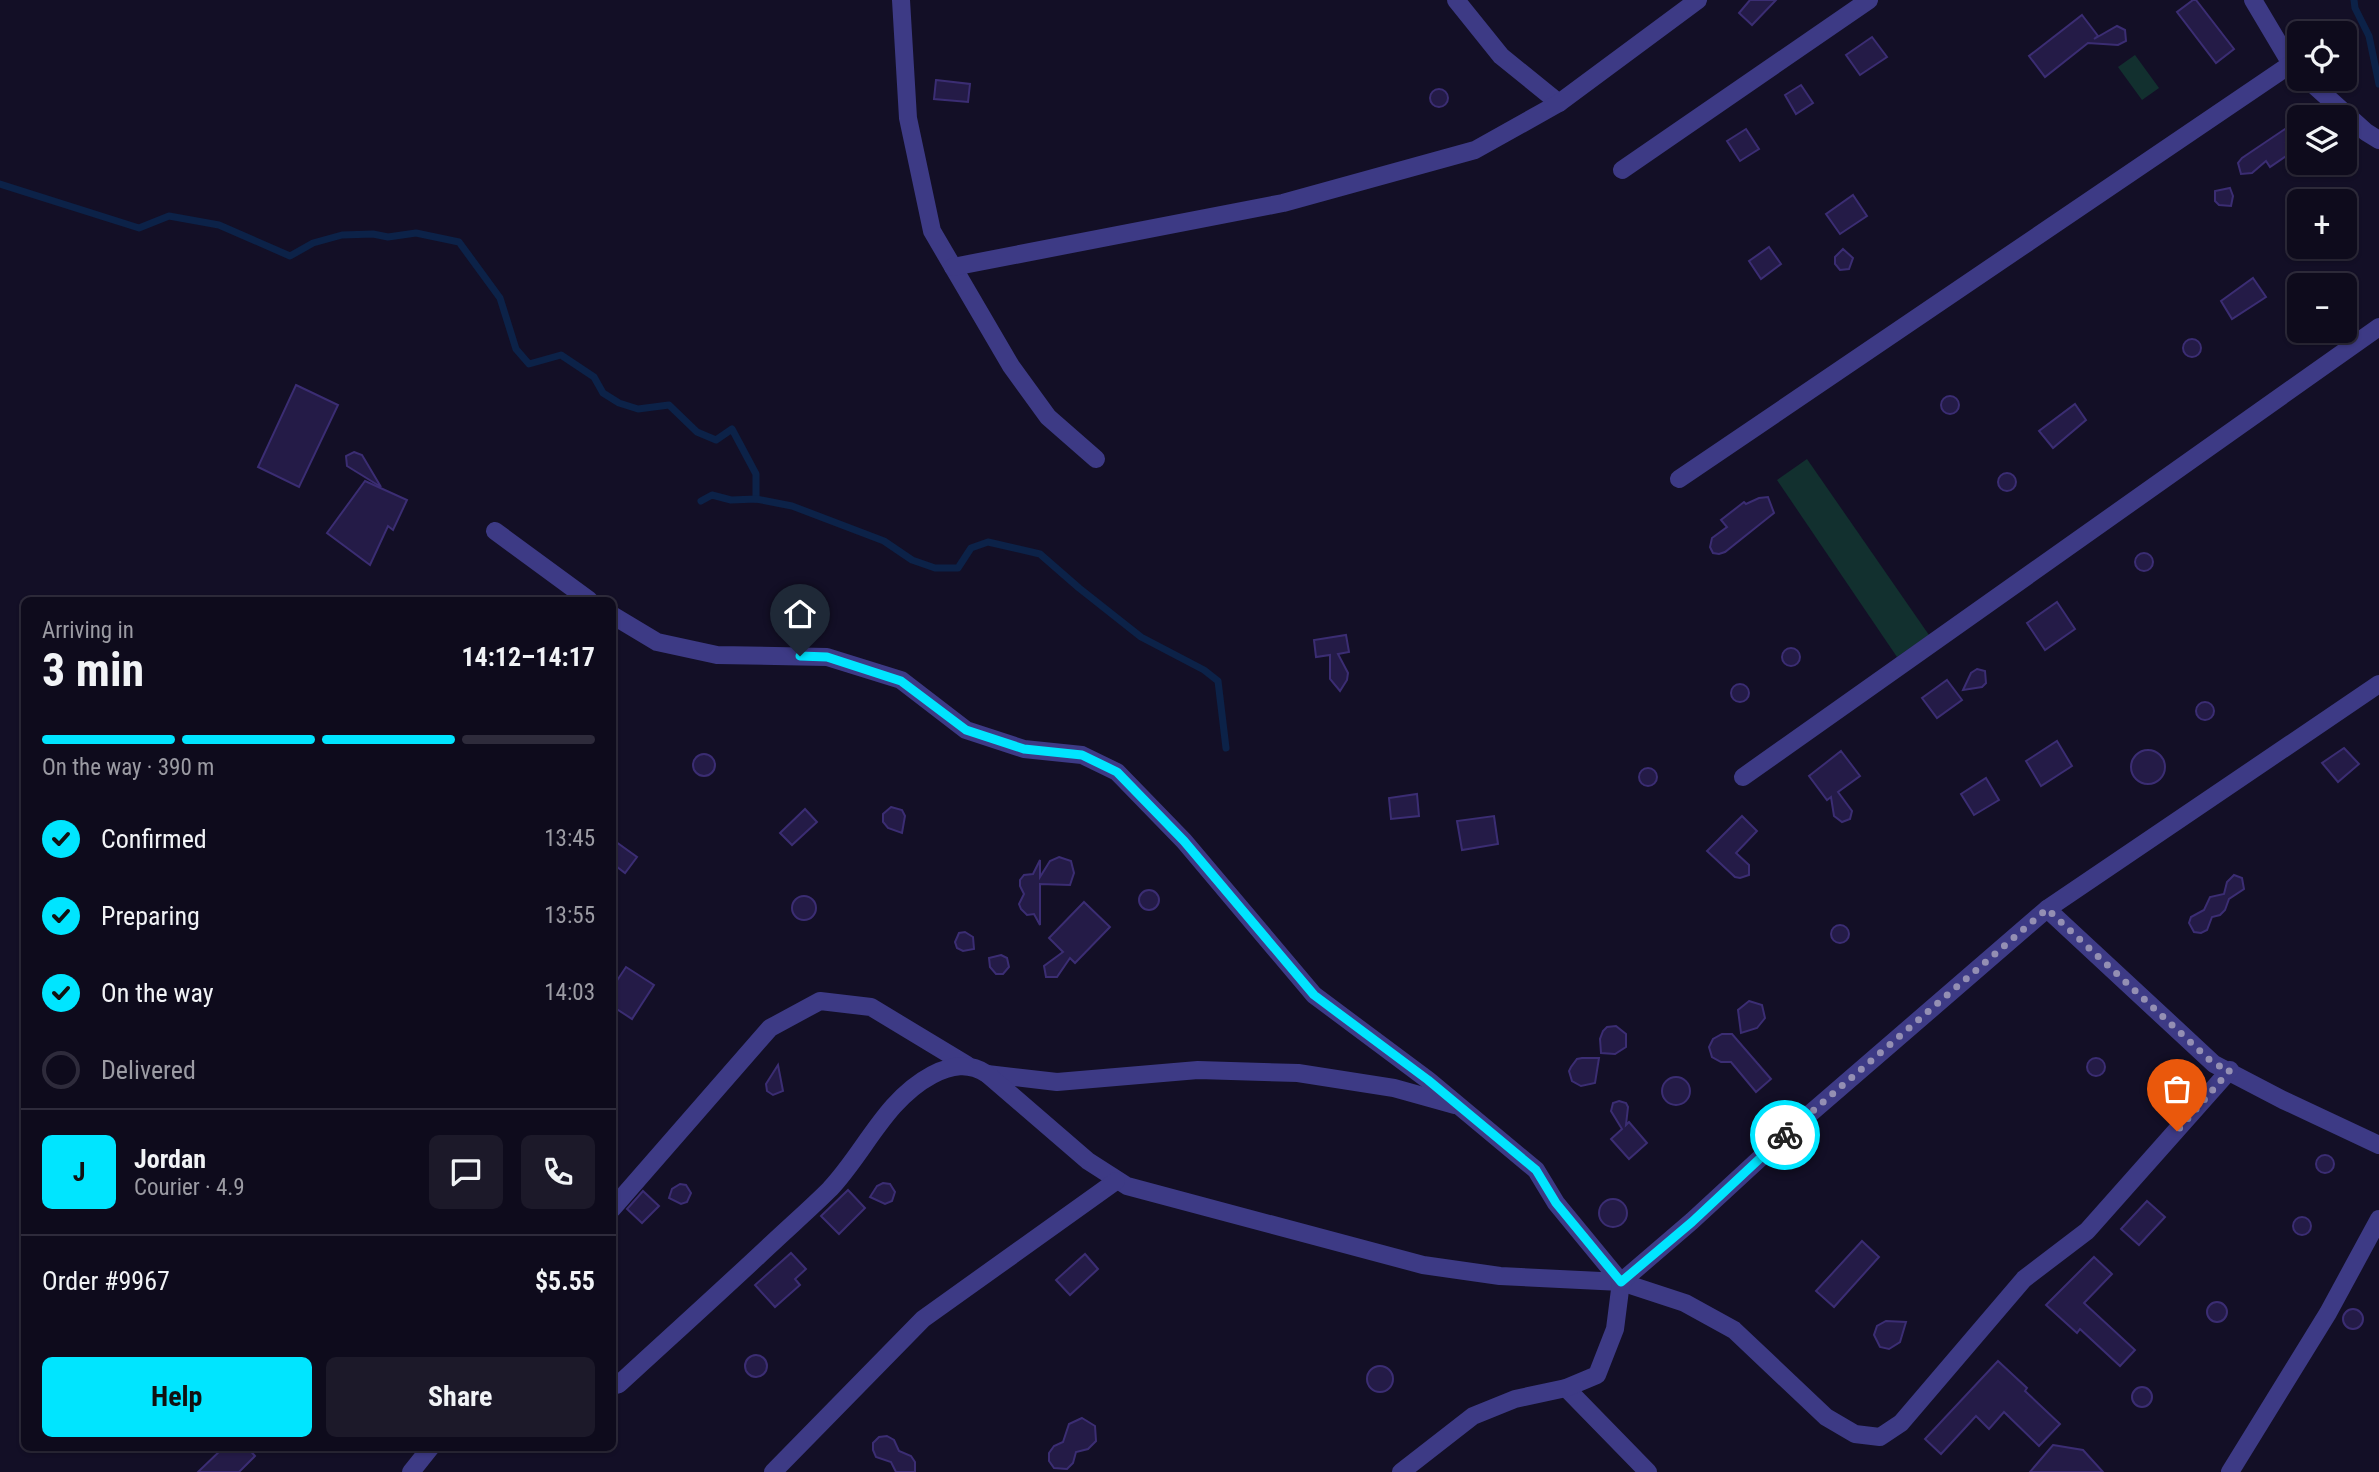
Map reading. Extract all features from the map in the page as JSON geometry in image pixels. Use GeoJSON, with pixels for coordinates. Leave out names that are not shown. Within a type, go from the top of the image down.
{"type":"FeatureCollection","features":[{"type":"Feature","properties":{"kind":"street"},"geometry":{"type":"LineString","coordinates":[[901,0],[908,118],[932,231],[1011,366],[1048,417],[1096,459]]}},
{"type":"Feature","properties":{"kind":"street"},"geometry":{"type":"LineString","coordinates":[[1457,0],[1501,56],[1559,103]]}},
{"type":"Feature","properties":{"kind":"street"},"geometry":{"type":"LineString","coordinates":[[953,267],[1283,203],[1475,150],[1559,103],[1699,0]]}},
{"type":"Feature","properties":{"kind":"street"},"geometry":{"type":"LineString","coordinates":[[1622,170],[1869,0]]}},
{"type":"Feature","properties":{"kind":"street"},"geometry":{"type":"LineString","coordinates":[[2253,0],[2287,55]]}},
{"type":"Feature","properties":{"kind":"street"},"geometry":{"type":"LineString","coordinates":[[1679,479],[2287,73]]}},
{"type":"Feature","properties":{"kind":"street"},"geometry":{"type":"LineString","coordinates":[[2320,91],[2366,132],[2379,140]]}},
{"type":"Feature","properties":{"kind":"street"},"geometry":{"type":"LineString","coordinates":[[1743,777],[2379,327]]}},
{"type":"Feature","properties":{"kind":"street"},"geometry":{"type":"LineString","coordinates":[[495,531],[585,597]]}},
{"type":"Feature","properties":{"kind":"street"},"geometry":{"type":"LineString","coordinates":[[616,617],[657,642],[717,655],[827,657],[901,681],[966,730],[1024,749],[1082,755],[1117,772],[1184,841],[1314,995],[1428,1080],[1536,1170],[1556,1203],[1621,1282]]}},
{"type":"Feature","properties":{"kind":"street"},"geometry":{"type":"LineString","coordinates":[[1401,1472],[1474,1416],[1515,1399],[1566,1388],[1597,1375],[1615,1329],[1621,1282],[1692,1222],[1783,1137],[2047,909],[2379,684]]}},
{"type":"Feature","properties":{"kind":"street"},"geometry":{"type":"LineString","coordinates":[[2047,909],[2214,1064],[2379,1145]]}},
{"type":"Feature","properties":{"kind":"street"},"geometry":{"type":"LineString","coordinates":[[616,1204],[770,1028],[820,1001],[871,1007],[967,1065],[987,1074],[1088,1161],[1116,1181],[1208,1210],[1423,1265],[1500,1276],[1621,1282],[1685,1303],[1734,1330],[1826,1417],[1855,1434],[1880,1437],[1901,1423],[2024,1279],[2087,1231],[2230,1070]]}},
{"type":"Feature","properties":{"kind":"street"},"geometry":{"type":"LineString","coordinates":[[616,1385],[701,1310],[831,1187],[895,1105],[931,1075],[967,1065]]}},
{"type":"Feature","properties":{"kind":"street"},"geometry":{"type":"LineString","coordinates":[[987,1074],[1058,1082],[1198,1070],[1298,1073],[1394,1088],[1460,1107]]}},
{"type":"Feature","properties":{"kind":"street"},"geometry":{"type":"LineString","coordinates":[[773,1472],[923,1319],[1116,1181]]}},
{"type":"Feature","properties":{"kind":"street"},"geometry":{"type":"LineString","coordinates":[[2230,1472],[2328,1313],[2379,1219]]}},
{"type":"Feature","properties":{"kind":"street"},"geometry":{"type":"LineString","coordinates":[[1566,1388],[1648,1472]]}},
{"type":"Feature","properties":{"kind":"street"},"geometry":{"type":"LineString","coordinates":[[411,1472],[428,1451]]}},
{"type":"Feature","properties":{"kind":"green space"},"geometry":{"type":"Polygon","coordinates":[[[2135,55],[2159,88],[2142,100],[2118,67],[2135,55]]]}},
{"type":"Feature","properties":{"kind":"green space"},"geometry":{"type":"Polygon","coordinates":[[[1807,459],[1929,635],[1897,657],[1777,480],[1807,459]]]}},
{"type":"Feature","properties":{"kind":"building"},"geometry":{"type":"Polygon","coordinates":[[[1750,0],[1776,0],[1752,25],[1739,13],[1750,0]]]}},
{"type":"Feature","properties":{"kind":"building"},"geometry":{"type":"Polygon","coordinates":[[[2196,0],[2234,49],[2216,63],[2177,12],[2196,0]]]}},
{"type":"Feature","properties":{"kind":"building"},"geometry":{"type":"Polygon","coordinates":[[[2082,15],[2098,36],[2094,39],[2117,26],[2125,30],[2126,41],[2118,45],[2088,43],[2045,77],[2029,56],[2082,15]]]}},
{"type":"Feature","properties":{"kind":"building"},"geometry":{"type":"Polygon","coordinates":[[[1872,37],[1887,57],[1860,75],[1846,55],[1872,37]]]}},
{"type":"Feature","properties":{"kind":"building"},"geometry":{"type":"Polygon","coordinates":[[[936,80],[970,84],[968,102],[934,99],[936,80]]]}},
{"type":"Feature","properties":{"kind":"building"},"geometry":{"type":"Polygon","coordinates":[[[1801,85],[1813,103],[1796,114],[1785,95],[1801,85]]]}},
{"type":"Feature","properties":{"kind":"building"},"geometry":{"type":"Polygon","coordinates":[[[1439,89],[1445,92],[1448,98],[1445,104],[1439,107],[1433,104],[1430,98],[1433,92],[1439,89]]]}},
{"type":"Feature","properties":{"kind":"building"},"geometry":{"type":"Polygon","coordinates":[[[1746,129],[1759,149],[1740,161],[1727,141],[1746,129]]]}},
{"type":"Feature","properties":{"kind":"building"},"geometry":{"type":"Polygon","coordinates":[[[2285,129],[2287,132],[2287,155],[2270,167],[2266,161],[2252,173],[2241,174],[2238,163],[2285,129]]]}},
{"type":"Feature","properties":{"kind":"building"},"geometry":{"type":"Polygon","coordinates":[[[2230,188],[2233,196],[2231,206],[2219,205],[2215,201],[2215,191],[2230,188]]]}},
{"type":"Feature","properties":{"kind":"building"},"geometry":{"type":"Polygon","coordinates":[[[1853,195],[1867,216],[1840,234],[1826,214],[1853,195]]]}},
{"type":"Feature","properties":{"kind":"building"},"geometry":{"type":"Polygon","coordinates":[[[1769,247],[1781,264],[1761,279],[1749,261],[1769,247]]]}},
{"type":"Feature","properties":{"kind":"building"},"geometry":{"type":"Polygon","coordinates":[[[1843,249],[1853,258],[1849,269],[1840,270],[1835,264],[1835,257],[1843,249]]]}},
{"type":"Feature","properties":{"kind":"building"},"geometry":{"type":"Polygon","coordinates":[[[2253,278],[2266,297],[2232,319],[2221,301],[2253,278]]]}},
{"type":"Feature","properties":{"kind":"building"},"geometry":{"type":"Polygon","coordinates":[[[2188,339],[2196,339],[2201,348],[2199,355],[2188,357],[2183,352],[2183,344],[2188,339]]]}},
{"type":"Feature","properties":{"kind":"building"},"geometry":{"type":"Polygon","coordinates":[[[296,385],[338,405],[299,487],[258,467],[296,385]]]}},
{"type":"Feature","properties":{"kind":"building"},"geometry":{"type":"Polygon","coordinates":[[[1946,396],[1954,396],[1959,405],[1957,412],[1946,414],[1941,409],[1941,401],[1946,396]]]}},
{"type":"Feature","properties":{"kind":"building"},"geometry":{"type":"Polygon","coordinates":[[[2075,404],[2086,420],[2053,448],[2039,431],[2075,404]]]}},
{"type":"Feature","properties":{"kind":"building"},"geometry":{"type":"Polygon","coordinates":[[[354,452],[362,455],[381,487],[347,466],[346,456],[354,452]]]}},
{"type":"Feature","properties":{"kind":"building"},"geometry":{"type":"Polygon","coordinates":[[[2007,473],[2013,476],[2016,482],[2013,488],[2007,491],[2001,488],[1998,482],[2001,476],[2007,473]]]}},
{"type":"Feature","properties":{"kind":"building"},"geometry":{"type":"Polygon","coordinates":[[[365,481],[407,500],[393,530],[388,526],[370,565],[327,533],[365,481]]]}},
{"type":"Feature","properties":{"kind":"building"},"geometry":{"type":"Polygon","coordinates":[[[1768,497],[1774,513],[1725,552],[1713,553],[1710,547],[1712,538],[1727,527],[1721,520],[1744,502],[1746,504],[1768,497]]]}},
{"type":"Feature","properties":{"kind":"building"},"geometry":{"type":"Polygon","coordinates":[[[2144,553],[2150,556],[2153,562],[2150,568],[2144,571],[2138,568],[2135,562],[2138,556],[2144,553]]]}},
{"type":"Feature","properties":{"kind":"building"},"geometry":{"type":"Polygon","coordinates":[[[2057,602],[2075,629],[2045,650],[2027,623],[2057,602]]]}},
{"type":"Feature","properties":{"kind":"building"},"geometry":{"type":"Polygon","coordinates":[[[1346,635],[1349,652],[1338,654],[1348,673],[1340,691],[1330,679],[1330,655],[1316,657],[1314,640],[1346,635]]]}},
{"type":"Feature","properties":{"kind":"building"},"geometry":{"type":"Polygon","coordinates":[[[1791,648],[1797,651],[1800,657],[1797,663],[1791,666],[1785,663],[1782,657],[1785,651],[1791,648]]]}},
{"type":"Feature","properties":{"kind":"building"},"geometry":{"type":"Polygon","coordinates":[[[1977,669],[1985,671],[1986,683],[1982,687],[1963,690],[1971,673],[1977,669]]]}},
{"type":"Feature","properties":{"kind":"building"},"geometry":{"type":"Polygon","coordinates":[[[1947,680],[1962,700],[1937,718],[1922,698],[1947,680]]]}},
{"type":"Feature","properties":{"kind":"building"},"geometry":{"type":"Polygon","coordinates":[[[1740,684],[1746,687],[1749,693],[1746,699],[1740,702],[1734,699],[1731,693],[1734,687],[1740,684]]]}},
{"type":"Feature","properties":{"kind":"building"},"geometry":{"type":"Polygon","coordinates":[[[2205,702],[2211,705],[2214,711],[2211,717],[2205,720],[2199,717],[2196,711],[2199,705],[2205,702]]]}},
{"type":"Feature","properties":{"kind":"building"},"geometry":{"type":"Polygon","coordinates":[[[2057,741],[2072,766],[2041,786],[2026,761],[2057,741]]]}},
{"type":"Feature","properties":{"kind":"building"},"geometry":{"type":"Polygon","coordinates":[[[2344,748],[2359,764],[2338,782],[2322,763],[2344,748]]]}},
{"type":"Feature","properties":{"kind":"building"},"geometry":{"type":"Polygon","coordinates":[[[2148,750],[2160,755],[2165,767],[2160,779],[2148,784],[2136,779],[2131,767],[2136,755],[2148,750]]]}},
{"type":"Feature","properties":{"kind":"building"},"geometry":{"type":"Polygon","coordinates":[[[1841,751],[1860,776],[1838,792],[1852,811],[1850,819],[1842,822],[1834,816],[1831,797],[1827,800],[1809,776],[1841,751]]]}},
{"type":"Feature","properties":{"kind":"building"},"geometry":{"type":"Polygon","coordinates":[[[704,754],[712,757],[715,765],[712,773],[704,776],[696,773],[693,765],[696,757],[704,754]]]}},
{"type":"Feature","properties":{"kind":"building"},"geometry":{"type":"Polygon","coordinates":[[[1648,768],[1654,771],[1657,777],[1654,783],[1648,786],[1642,783],[1639,777],[1642,771],[1648,768]]]}},
{"type":"Feature","properties":{"kind":"building"},"geometry":{"type":"Polygon","coordinates":[[[1986,778],[1999,800],[1974,815],[1961,794],[1986,778]]]}},
{"type":"Feature","properties":{"kind":"building"},"geometry":{"type":"Polygon","coordinates":[[[1417,794],[1419,816],[1391,819],[1389,798],[1417,794]]]}},
{"type":"Feature","properties":{"kind":"building"},"geometry":{"type":"Polygon","coordinates":[[[891,807],[902,810],[905,816],[902,833],[888,828],[883,822],[883,814],[891,807]]]}},
{"type":"Feature","properties":{"kind":"building"},"geometry":{"type":"Polygon","coordinates":[[[805,809],[817,822],[792,845],[780,833],[805,809]]]}},
{"type":"Feature","properties":{"kind":"building"},"geometry":{"type":"Polygon","coordinates":[[[1494,816],[1498,844],[1462,850],[1457,821],[1494,816]]]}},
{"type":"Feature","properties":{"kind":"building"},"geometry":{"type":"Polygon","coordinates":[[[1742,816],[1757,831],[1736,853],[1749,865],[1749,875],[1740,878],[1735,877],[1707,851],[1742,816]]]}},
{"type":"Feature","properties":{"kind":"building"},"geometry":{"type":"Polygon","coordinates":[[[616,842],[637,857],[625,873],[616,866],[616,842]]]}},
{"type":"Feature","properties":{"kind":"building"},"geometry":{"type":"Polygon","coordinates":[[[1059,857],[1071,861],[1074,873],[1070,885],[1040,884],[1040,925],[1034,914],[1027,915],[1021,909],[1019,904],[1024,894],[1020,880],[1024,875],[1033,874],[1040,860],[1040,877],[1050,861],[1059,857]]]}},
{"type":"Feature","properties":{"kind":"building"},"geometry":{"type":"Polygon","coordinates":[[[2234,875],[2242,878],[2244,889],[2229,899],[2220,915],[2212,917],[2207,930],[2194,932],[2189,923],[2191,917],[2204,910],[2210,897],[2224,894],[2227,882],[2234,875]]]}},
{"type":"Feature","properties":{"kind":"building"},"geometry":{"type":"Polygon","coordinates":[[[1145,890],[1153,890],[1159,900],[1153,910],[1145,910],[1139,904],[1139,896],[1145,890]]]}},
{"type":"Feature","properties":{"kind":"building"},"geometry":{"type":"Polygon","coordinates":[[[804,896],[813,899],[816,908],[813,917],[804,920],[795,917],[792,908],[795,899],[804,896]]]}},
{"type":"Feature","properties":{"kind":"building"},"geometry":{"type":"Polygon","coordinates":[[[1084,902],[1110,927],[1075,963],[1070,958],[1057,977],[1046,977],[1044,966],[1063,952],[1049,938],[1084,902]]]}},
{"type":"Feature","properties":{"kind":"building"},"geometry":{"type":"Polygon","coordinates":[[[1840,925],[1846,928],[1849,934],[1846,940],[1840,943],[1834,940],[1831,934],[1834,928],[1840,925]]]}},
{"type":"Feature","properties":{"kind":"building"},"geometry":{"type":"Polygon","coordinates":[[[965,932],[973,937],[974,949],[963,951],[957,948],[955,942],[959,933],[965,932]]]}},
{"type":"Feature","properties":{"kind":"building"},"geometry":{"type":"Polygon","coordinates":[[[1001,955],[1007,958],[1009,967],[1003,974],[996,974],[990,967],[989,958],[1001,955]]]}},
{"type":"Feature","properties":{"kind":"building"},"geometry":{"type":"Polygon","coordinates":[[[626,967],[654,985],[632,1019],[616,1009],[616,982],[626,967]]]}},
{"type":"Feature","properties":{"kind":"building"},"geometry":{"type":"Polygon","coordinates":[[[1749,1001],[1762,1005],[1765,1018],[1757,1028],[1741,1033],[1738,1010],[1749,1001]]]}},
{"type":"Feature","properties":{"kind":"building"},"geometry":{"type":"Polygon","coordinates":[[[1616,1026],[1626,1034],[1626,1047],[1615,1054],[1601,1053],[1600,1039],[1603,1031],[1607,1027],[1616,1026]]]}},
{"type":"Feature","properties":{"kind":"building"},"geometry":{"type":"Polygon","coordinates":[[[1722,1034],[1732,1034],[1771,1079],[1756,1092],[1731,1062],[1721,1062],[1712,1057],[1709,1047],[1713,1039],[1722,1034]]]}},
{"type":"Feature","properties":{"kind":"building"},"geometry":{"type":"Polygon","coordinates":[[[1599,1058],[1595,1083],[1581,1086],[1572,1081],[1569,1071],[1577,1059],[1599,1058]]]}},
{"type":"Feature","properties":{"kind":"building"},"geometry":{"type":"Polygon","coordinates":[[[2096,1058],[2102,1061],[2105,1067],[2102,1073],[2096,1076],[2090,1073],[2087,1067],[2090,1061],[2096,1058]]]}},
{"type":"Feature","properties":{"kind":"building"},"geometry":{"type":"Polygon","coordinates":[[[778,1065],[783,1091],[773,1095],[767,1091],[766,1084],[778,1065]]]}},
{"type":"Feature","properties":{"kind":"building"},"geometry":{"type":"Polygon","coordinates":[[[1676,1077],[1686,1081],[1690,1091],[1686,1101],[1676,1105],[1666,1101],[1662,1091],[1666,1081],[1676,1077]]]}},
{"type":"Feature","properties":{"kind":"building"},"geometry":{"type":"Polygon","coordinates":[[[1613,1103],[1626,1103],[1628,1107],[1626,1125],[1629,1122],[1647,1143],[1629,1159],[1611,1139],[1622,1129],[1611,1111],[1613,1103]]]}},
{"type":"Feature","properties":{"kind":"building"},"geometry":{"type":"Polygon","coordinates":[[[2325,1155],[2331,1158],[2334,1164],[2331,1170],[2325,1173],[2319,1170],[2316,1164],[2319,1158],[2325,1155]]]}},
{"type":"Feature","properties":{"kind":"building"},"geometry":{"type":"Polygon","coordinates":[[[680,1184],[686,1185],[691,1193],[687,1202],[681,1204],[669,1198],[672,1189],[680,1184]]]}},
{"type":"Feature","properties":{"kind":"building"},"geometry":{"type":"Polygon","coordinates":[[[890,1184],[895,1192],[892,1201],[885,1204],[870,1197],[877,1186],[890,1184]]]}},
{"type":"Feature","properties":{"kind":"building"},"geometry":{"type":"Polygon","coordinates":[[[848,1190],[865,1208],[839,1234],[821,1216],[848,1190]]]}},
{"type":"Feature","properties":{"kind":"building"},"geometry":{"type":"Polygon","coordinates":[[[643,1191],[659,1206],[642,1223],[627,1209],[643,1191]]]}},
{"type":"Feature","properties":{"kind":"building"},"geometry":{"type":"Polygon","coordinates":[[[1613,1199],[1623,1203],[1627,1213],[1623,1223],[1613,1227],[1603,1223],[1599,1213],[1603,1203],[1613,1199]]]}},
{"type":"Feature","properties":{"kind":"building"},"geometry":{"type":"Polygon","coordinates":[[[2147,1201],[2165,1217],[2139,1245],[2121,1229],[2147,1201]]]}},
{"type":"Feature","properties":{"kind":"building"},"geometry":{"type":"Polygon","coordinates":[[[2302,1217],[2308,1220],[2311,1226],[2308,1232],[2302,1235],[2296,1232],[2293,1226],[2296,1220],[2302,1217]]]}},
{"type":"Feature","properties":{"kind":"building"},"geometry":{"type":"Polygon","coordinates":[[[1862,1241],[1879,1257],[1834,1307],[1816,1291],[1862,1241]]]}},
{"type":"Feature","properties":{"kind":"building"},"geometry":{"type":"Polygon","coordinates":[[[791,1253],[806,1269],[795,1279],[800,1285],[775,1307],[755,1285],[791,1253]]]}},
{"type":"Feature","properties":{"kind":"building"},"geometry":{"type":"Polygon","coordinates":[[[1085,1254],[1098,1269],[1070,1295],[1056,1280],[1085,1254]]]}},
{"type":"Feature","properties":{"kind":"building"},"geometry":{"type":"Polygon","coordinates":[[[2094,1257],[2112,1274],[2084,1303],[2135,1350],[2120,1366],[2080,1329],[2077,1333],[2046,1305],[2094,1257]]]}},
{"type":"Feature","properties":{"kind":"building"},"geometry":{"type":"Polygon","coordinates":[[[2217,1302],[2224,1305],[2227,1312],[2224,1319],[2217,1322],[2210,1319],[2207,1312],[2210,1305],[2217,1302]]]}},
{"type":"Feature","properties":{"kind":"building"},"geometry":{"type":"Polygon","coordinates":[[[2353,1309],[2360,1312],[2363,1319],[2360,1326],[2353,1329],[2346,1326],[2343,1319],[2346,1312],[2353,1309]]]}},
{"type":"Feature","properties":{"kind":"building"},"geometry":{"type":"Polygon","coordinates":[[[1886,1321],[1906,1322],[1900,1342],[1889,1349],[1880,1347],[1874,1335],[1877,1326],[1886,1321]]]}},
{"type":"Feature","properties":{"kind":"building"},"geometry":{"type":"Polygon","coordinates":[[[756,1355],[764,1358],[767,1366],[764,1374],[756,1377],[748,1374],[745,1366],[748,1358],[756,1355]]]}},
{"type":"Feature","properties":{"kind":"building"},"geometry":{"type":"Polygon","coordinates":[[[1998,1361],[2060,1424],[2039,1446],[2004,1412],[1989,1429],[1976,1416],[1941,1454],[1925,1439],[1998,1361]]]}},
{"type":"Feature","properties":{"kind":"building"},"geometry":{"type":"Polygon","coordinates":[[[1380,1366],[1389,1370],[1393,1379],[1389,1388],[1380,1392],[1371,1388],[1367,1379],[1371,1370],[1380,1366]]]}},
{"type":"Feature","properties":{"kind":"building"},"geometry":{"type":"Polygon","coordinates":[[[2142,1387],[2149,1390],[2152,1397],[2149,1404],[2142,1407],[2135,1404],[2132,1397],[2135,1390],[2142,1387]]]}},
{"type":"Feature","properties":{"kind":"building"},"geometry":{"type":"Polygon","coordinates":[[[1082,1418],[1095,1426],[1096,1441],[1088,1449],[1076,1452],[1073,1463],[1067,1469],[1054,1468],[1049,1461],[1049,1453],[1054,1446],[1063,1442],[1069,1424],[1082,1418]]]}},
{"type":"Feature","properties":{"kind":"building"},"geometry":{"type":"Polygon","coordinates":[[[887,1436],[894,1440],[899,1451],[911,1456],[915,1462],[915,1472],[896,1472],[891,1462],[876,1457],[873,1443],[879,1437],[887,1436]]]}},
{"type":"Feature","properties":{"kind":"building"},"geometry":{"type":"Polygon","coordinates":[[[2053,1445],[2083,1450],[2103,1472],[2030,1472],[2053,1445]]]}},
{"type":"Feature","properties":{"kind":"building"},"geometry":{"type":"Polygon","coordinates":[[[220,1451],[251,1451],[255,1456],[239,1472],[198,1472],[220,1451]]]}},
{"type":"Feature","properties":{"kind":"waterway"},"geometry":{"type":"LineString","coordinates":[[2354,0],[2355,8],[2369,36],[2379,84]]}},
{"type":"Feature","properties":{"kind":"waterway"},"geometry":{"type":"LineString","coordinates":[[0,184],[139,228],[169,216],[219,225],[290,256],[313,243],[342,235],[373,234],[388,237],[416,233],[459,242],[500,298],[516,349],[529,364],[561,355],[594,377],[603,393],[619,403],[638,409],[669,405],[697,432],[716,440],[732,429],[756,474],[756,499]]}},
{"type":"Feature","properties":{"kind":"waterway"},"geometry":{"type":"LineString","coordinates":[[701,501],[712,495],[731,500],[756,499],[792,506],[884,541],[912,560],[935,568],[958,568],[971,548],[988,542],[1040,554],[1141,637],[1204,670],[1218,681],[1226,748]]}},
{"type":"Feature","properties":{"kind":"way so far"},"geometry":{"type":"LineString","coordinates":[[1785,1135],[2047,909],[2214,1064],[2230,1070],[2177,1131]]}},
{"type":"Feature","properties":{"kind":"route"},"geometry":{"type":"LineString","coordinates":[[800,656],[827,657],[901,681],[966,730],[1024,749],[1082,755],[1117,772],[1184,841],[1314,995],[1428,1080],[1536,1170],[1556,1203],[1621,1282],[1692,1222],[1785,1135]]}}]}
